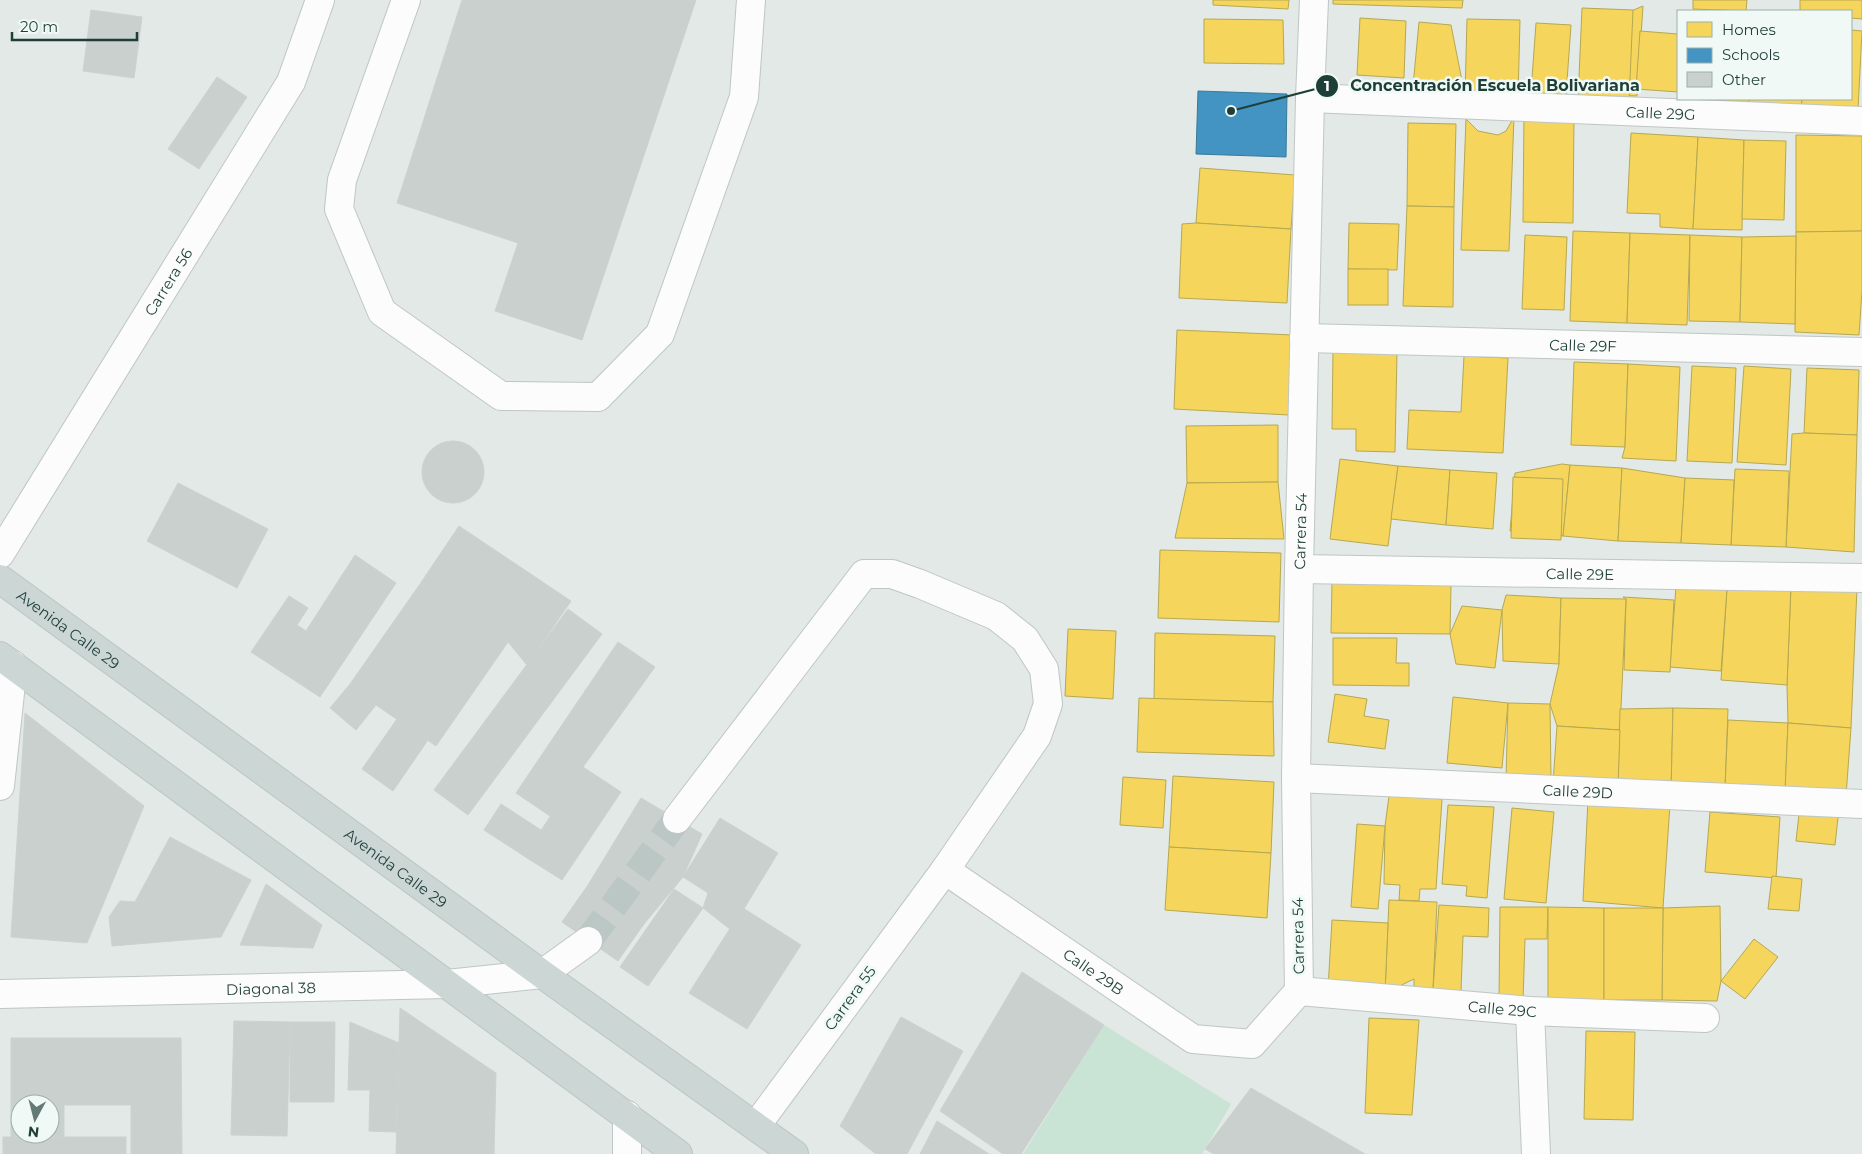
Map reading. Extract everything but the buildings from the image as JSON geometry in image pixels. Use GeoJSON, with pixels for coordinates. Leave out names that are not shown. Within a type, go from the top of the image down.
{"type":"FeatureCollection","features":[{"type":"Feature","properties":{"kind":"main road","name":"Avenida Calle 29"},"geometry":{"type":"LineString","coordinates":[[0,579],[542,974],[794,1154]]}},
{"type":"Feature","properties":{"kind":"main road"},"geometry":{"type":"LineString","coordinates":[[6,661],[678,1154]]}},
{"type":"Feature","properties":{"kind":"street","name":"Carrera 56"},"geometry":{"type":"LineString","coordinates":[[0,554],[291,82],[320,0]]}},
{"type":"Feature","properties":{"kind":"street"},"geometry":{"type":"LineString","coordinates":[[406,0],[342,180],[339,209],[382,312],[501,396],[598,397],[660,334],[744,98],[751,0]]}},
{"type":"Feature","properties":{"kind":"street","name":"Carrera 54"},"geometry":{"type":"LineString","coordinates":[[1252,1044],[1299,991],[1296,778],[1299,569],[1314,0]]}},
{"type":"Feature","properties":{"kind":"street","name":"Calle 29G"},"geometry":{"type":"LineString","coordinates":[[1310,98],[1862,121]]}},
{"type":"Feature","properties":{"kind":"street","name":"Calle 29F"},"geometry":{"type":"LineString","coordinates":[[1304,338],[1862,352]]}},
{"type":"Feature","properties":{"kind":"street","name":"Calle 29E"},"geometry":{"type":"LineString","coordinates":[[1299,569],[1862,578]]}},
{"type":"Feature","properties":{"kind":"street","name":"Carrera 55"},"geometry":{"type":"LineString","coordinates":[[676,818],[864,574],[892,574],[996,616],[1025,639],[1044,669],[1048,704],[1037,736],[944,870],[756,1126]]}},
{"type":"Feature","properties":{"kind":"street"},"geometry":{"type":"LineString","coordinates":[[0,786],[6,661]]}},
{"type":"Feature","properties":{"kind":"street","name":"Calle 29D"},"geometry":{"type":"LineString","coordinates":[[1296,778],[1862,804]]}},
{"type":"Feature","properties":{"kind":"street","name":"Calle 29B"},"geometry":{"type":"LineString","coordinates":[[944,870],[1193,1039],[1252,1044]]}},
{"type":"Feature","properties":{"kind":"street"},"geometry":{"type":"LineString","coordinates":[[542,974],[588,941]]}},
{"type":"Feature","properties":{"kind":"street","name":"Diagonal 38"},"geometry":{"type":"LineString","coordinates":[[0,994],[446,984],[542,974]]}},
{"type":"Feature","properties":{"kind":"street","name":"Calle 29C"},"geometry":{"type":"LineString","coordinates":[[1299,991],[1530,1011],[1705,1018]]}},
{"type":"Feature","properties":{"kind":"street"},"geometry":{"type":"LineString","coordinates":[[1530,1011],[1536,1154]]}},
{"type":"Feature","properties":{"kind":"street"},"geometry":{"type":"LineString","coordinates":[[627,1115],[627,1154]]}},
{"type":"Feature","properties":{"kind":"green space"},"geometry":{"type":"Polygon","coordinates":[[[1104,1025],[1231,1104],[1202,1154],[1023,1154],[1104,1025]]]}},
{"type":"Feature","properties":{"kind":"tunnel"},"geometry":{"type":"LineString","coordinates":[[588,941],[677,819]]}},
{"type":"Feature","properties":{"kind":"place","name":"Concentración Escuela Bolivariana"},"geometry":{"type":"Point","coordinates":[1231,111]}}]}
